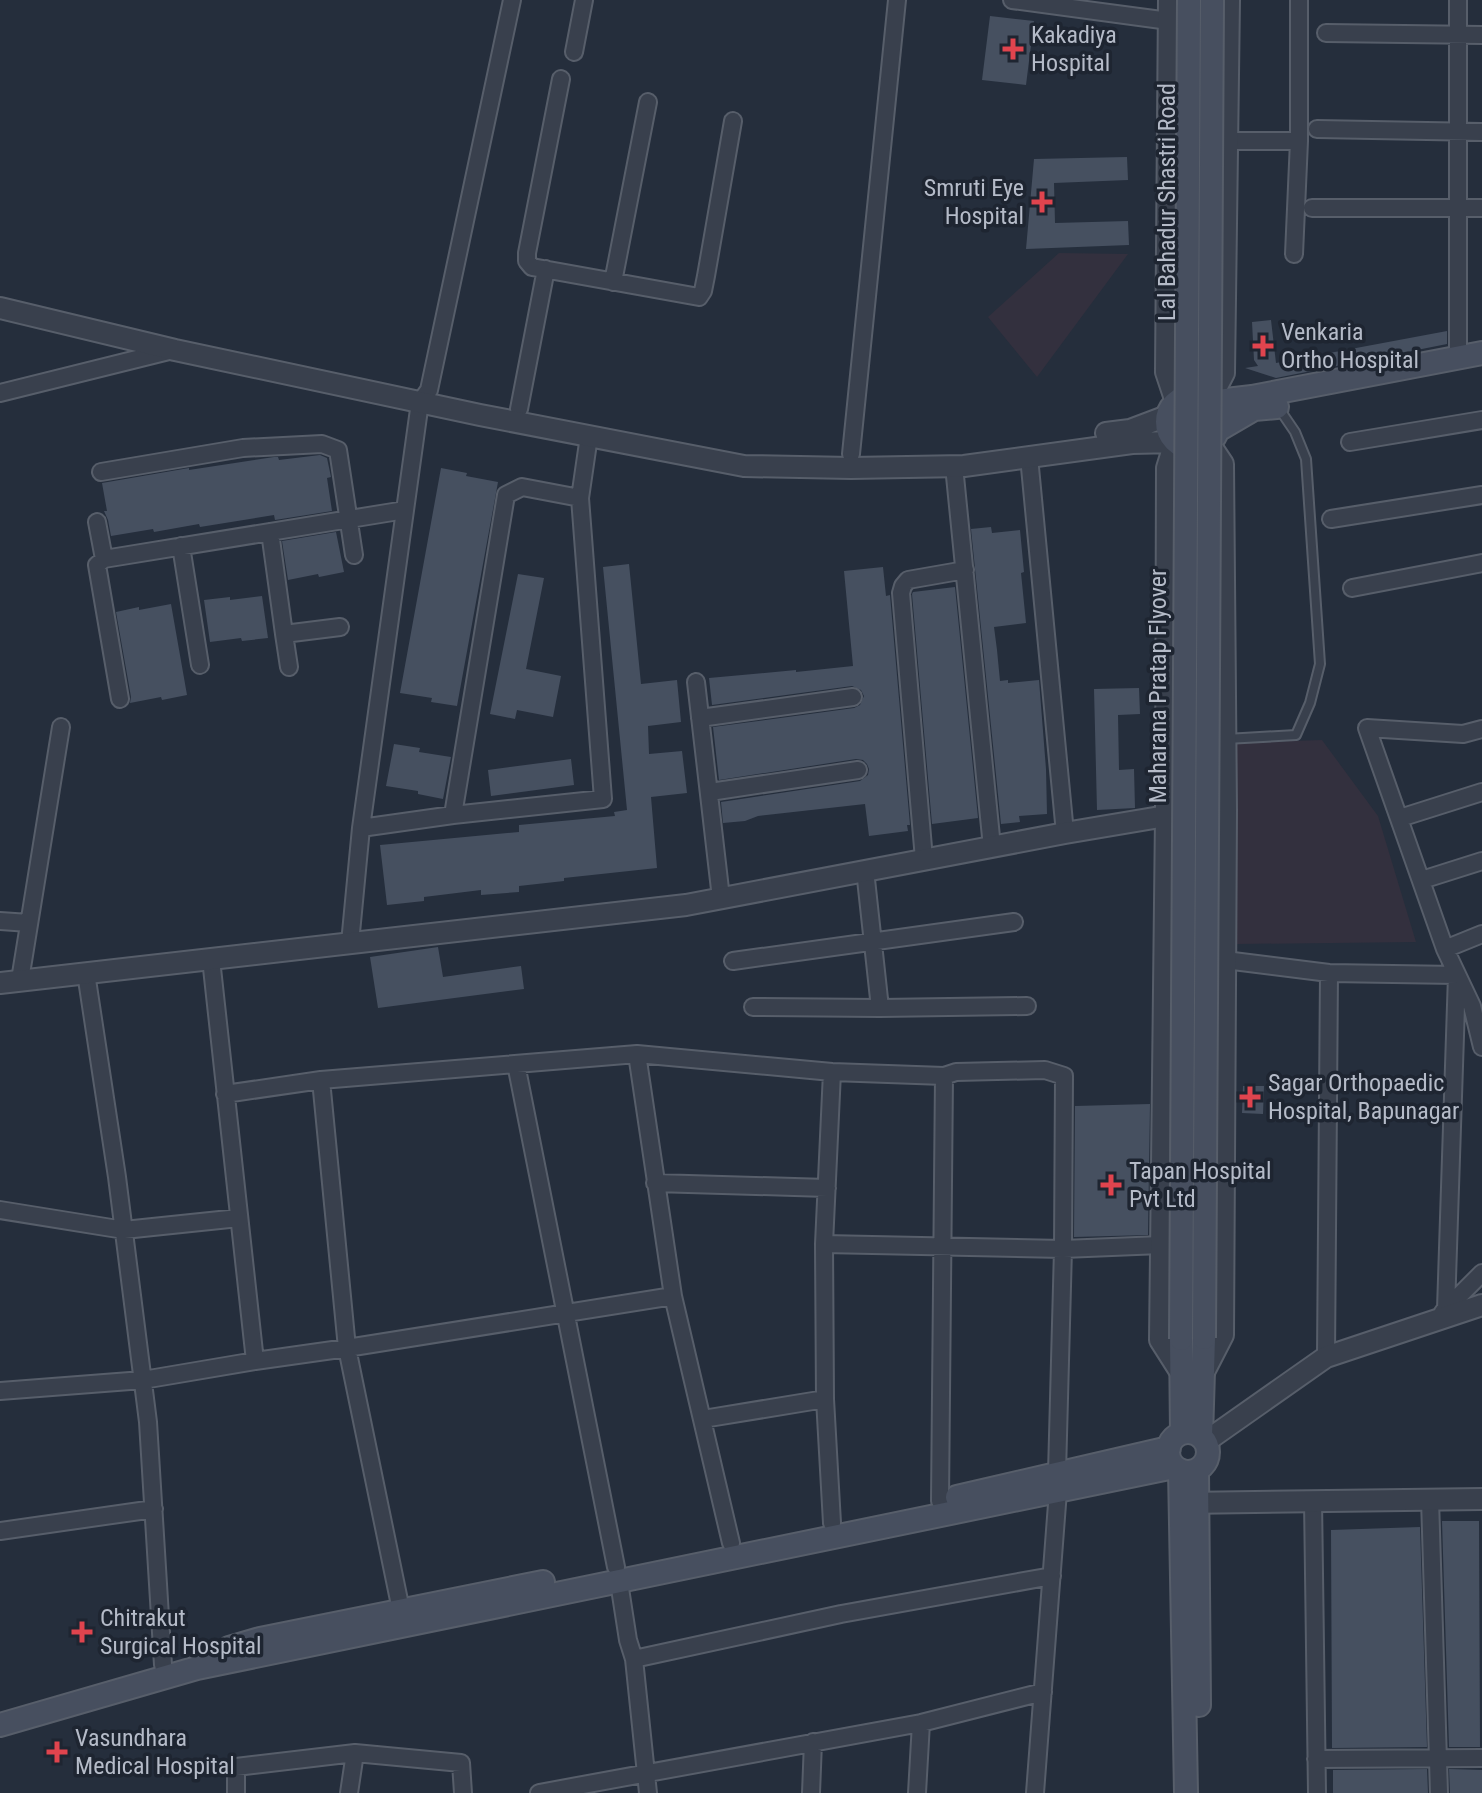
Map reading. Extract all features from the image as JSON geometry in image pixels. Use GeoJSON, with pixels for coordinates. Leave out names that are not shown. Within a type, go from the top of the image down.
{"type":"FeatureCollection","features":[{"type":"Feature","properties":{"kind":"main road","name":"Maharana Pratap Flyover"},"geometry":{"type":"LineString","coordinates":[[1189,0],[1181,1339],[1192,1372]]}},
{"type":"Feature","properties":{"kind":"main road","name":"Maharana Pratap Flyover"},"geometry":{"type":"LineString","coordinates":[[1192,1372],[1204,1338],[1212,0]]}},
{"type":"Feature","properties":{"kind":"main road"},"geometry":{"type":"LineString","coordinates":[[1209,402],[1252,397],[1482,353]]}},
{"type":"Feature","properties":{"kind":"main road"},"geometry":{"type":"LineString","coordinates":[[1214,436],[1218,414],[1209,402],[1189,396],[1172,409],[1167,430],[1175,442],[1183,447],[1201,448],[1254,409],[1278,407],[1482,366]]}},
{"type":"Feature","properties":{"kind":"main road"},"geometry":{"type":"LineString","coordinates":[[1192,1372],[1187,1453],[1200,1793]]}},
{"type":"Feature","properties":{"kind":"main road"},"geometry":{"type":"LineString","coordinates":[[0,1725],[197,1668],[618,1574],[1187,1453]]}},
{"type":"Feature","properties":{"kind":"main road"},"geometry":{"type":"LineString","coordinates":[[0,1711],[260,1639],[401,1610],[618,1574],[731,1543],[940,1501],[1058,1482]]}},
{"type":"Feature","properties":{"kind":"main road"},"geometry":{"type":"LineString","coordinates":[[1186,1793],[1188,1503]]}},
{"type":"Feature","properties":{"kind":"street"},"geometry":{"type":"LineString","coordinates":[[350,943],[361,828],[424,396],[512,0]]}},
{"type":"Feature","properties":{"kind":"street"},"geometry":{"type":"LineString","coordinates":[[574,52],[584,0]]}},
{"type":"Feature","properties":{"kind":"street"},"geometry":{"type":"LineString","coordinates":[[851,454],[897,0]]}},
{"type":"Feature","properties":{"kind":"street"},"geometry":{"type":"LineString","coordinates":[[1012,0],[1169,21]]}},
{"type":"Feature","properties":{"kind":"street","name":"Lal Bahadur Shastri Road"},"geometry":{"type":"LineString","coordinates":[[1169,0],[1166,372],[1172,409]]}},
{"type":"Feature","properties":{"kind":"street"},"geometry":{"type":"LineString","coordinates":[[1209,402],[1224,373],[1229,0]]}},
{"type":"Feature","properties":{"kind":"street"},"geometry":{"type":"LineString","coordinates":[[1294,254],[1299,141],[1299,0]]}},
{"type":"Feature","properties":{"kind":"street"},"geometry":{"type":"LineString","coordinates":[[1458,0],[1458,357]]}},
{"type":"Feature","properties":{"kind":"street"},"geometry":{"type":"LineString","coordinates":[[1326,33],[1482,35]]}},
{"type":"Feature","properties":{"kind":"street"},"geometry":{"type":"LineString","coordinates":[[561,79],[527,253],[527,261],[532,267],[699,297],[706,276],[733,121]]}},
{"type":"Feature","properties":{"kind":"street"},"geometry":{"type":"LineString","coordinates":[[613,282],[648,102]]}},
{"type":"Feature","properties":{"kind":"street"},"geometry":{"type":"LineString","coordinates":[[1317,129],[1482,132]]}},
{"type":"Feature","properties":{"kind":"street"},"geometry":{"type":"LineString","coordinates":[[1227,141],[1299,141]]}},
{"type":"Feature","properties":{"kind":"street"},"geometry":{"type":"LineString","coordinates":[[1312,208],[1482,208]]}},
{"type":"Feature","properties":{"kind":"street"},"geometry":{"type":"LineString","coordinates":[[519,409],[546,269]]}},
{"type":"Feature","properties":{"kind":"street"},"geometry":{"type":"LineString","coordinates":[[0,294],[589,436],[744,466],[954,466],[1132,443],[1175,442],[1167,468],[1160,1340],[1192,1372],[1223,1335],[1223,464],[1214,436]]}},
{"type":"Feature","properties":{"kind":"street"},"geometry":{"type":"LineString","coordinates":[[0,308],[175,350],[424,396],[519,409],[746,452],[963,453],[1130,430],[1172,409]]}},
{"type":"Feature","properties":{"kind":"street"},"geometry":{"type":"LineString","coordinates":[[0,393],[175,350]]}},
{"type":"Feature","properties":{"kind":"street"},"geometry":{"type":"LineString","coordinates":[[1350,442],[1482,420]]}},
{"type":"Feature","properties":{"kind":"street"},"geometry":{"type":"LineString","coordinates":[[361,828],[603,799],[580,498],[589,436]]}},
{"type":"Feature","properties":{"kind":"street"},"geometry":{"type":"LineString","coordinates":[[101,472],[243,448],[322,444],[338,450],[354,555]]}},
{"type":"Feature","properties":{"kind":"street"},"geometry":{"type":"LineString","coordinates":[[1029,457],[1065,833]]}},
{"type":"Feature","properties":{"kind":"street"},"geometry":{"type":"LineString","coordinates":[[954,466],[992,847]]}},
{"type":"Feature","properties":{"kind":"street"},"geometry":{"type":"LineString","coordinates":[[453,815],[506,495],[522,487],[580,498]]}},
{"type":"Feature","properties":{"kind":"street"},"geometry":{"type":"LineString","coordinates":[[1331,519],[1482,495]]}},
{"type":"Feature","properties":{"kind":"street"},"geometry":{"type":"LineString","coordinates":[[120,699],[97,565],[104,559],[405,510]]}},
{"type":"Feature","properties":{"kind":"street"},"geometry":{"type":"LineString","coordinates":[[97,522],[104,559]]}},
{"type":"Feature","properties":{"kind":"street"},"geometry":{"type":"LineString","coordinates":[[270,532],[289,667]]}},
{"type":"Feature","properties":{"kind":"street"},"geometry":{"type":"LineString","coordinates":[[181,546],[200,665]]}},
{"type":"Feature","properties":{"kind":"street"},"geometry":{"type":"LineString","coordinates":[[1352,588],[1482,563]]}},
{"type":"Feature","properties":{"kind":"street"},"geometry":{"type":"LineString","coordinates":[[924,859],[901,593],[908,580],[965,570]]}},
{"type":"Feature","properties":{"kind":"street"},"geometry":{"type":"LineString","coordinates":[[284,634],[340,627]]}},
{"type":"Feature","properties":{"kind":"street"},"geometry":{"type":"LineString","coordinates":[[696,682],[721,898]]}},
{"type":"Feature","properties":{"kind":"street"},"geometry":{"type":"LineString","coordinates":[[700,718],[853,697]]}},
{"type":"Feature","properties":{"kind":"street"},"geometry":{"type":"LineString","coordinates":[[61,727],[29,923],[10,982],[686,905],[1166,816]]}},
{"type":"Feature","properties":{"kind":"street"},"geometry":{"type":"LineString","coordinates":[[1482,729],[1463,734],[1367,728],[1445,949],[1457,975],[1477,1004],[1482,1047]]}},
{"type":"Feature","properties":{"kind":"street"},"geometry":{"type":"LineString","coordinates":[[710,792],[858,770]]}},
{"type":"Feature","properties":{"kind":"street"},"geometry":{"type":"LineString","coordinates":[[1400,818],[1482,792]]}},
{"type":"Feature","properties":{"kind":"street"},"geometry":{"type":"LineString","coordinates":[[1422,880],[1482,861]]}},
{"type":"Feature","properties":{"kind":"street"},"geometry":{"type":"LineString","coordinates":[[865,870],[880,1008]]}},
{"type":"Feature","properties":{"kind":"street"},"geometry":{"type":"LineString","coordinates":[[0,921],[29,923]]}},
{"type":"Feature","properties":{"kind":"street"},"geometry":{"type":"LineString","coordinates":[[733,961],[1014,922]]}},
{"type":"Feature","properties":{"kind":"street"},"geometry":{"type":"LineString","coordinates":[[1445,949],[1482,934]]}},
{"type":"Feature","properties":{"kind":"street"},"geometry":{"type":"LineString","coordinates":[[211,959],[255,1361]]}},
{"type":"Feature","properties":{"kind":"street"},"geometry":{"type":"LineString","coordinates":[[1225,960],[1329,973],[1457,975]]}},
{"type":"Feature","properties":{"kind":"street"},"geometry":{"type":"LineString","coordinates":[[86,973],[124,1230],[148,1422],[163,1665]]}},
{"type":"Feature","properties":{"kind":"street"},"geometry":{"type":"LineString","coordinates":[[1326,1357],[1329,973]]}},
{"type":"Feature","properties":{"kind":"street"},"geometry":{"type":"LineString","coordinates":[[1440,1316],[1457,975]]}},
{"type":"Feature","properties":{"kind":"street"},"geometry":{"type":"LineString","coordinates":[[753,1007],[1027,1006]]}},
{"type":"Feature","properties":{"kind":"street"},"geometry":{"type":"LineString","coordinates":[[225,1094],[321,1080],[637,1054],[832,1072],[944,1076],[956,1072],[1045,1070],[1064,1076],[1058,1482],[1035,1793]]}},
{"type":"Feature","properties":{"kind":"street"},"geometry":{"type":"LineString","coordinates":[[637,1054],[673,1296],[731,1543]]}},
{"type":"Feature","properties":{"kind":"street"},"geometry":{"type":"LineString","coordinates":[[516,1064],[634,1659],[648,1793]]}},
{"type":"Feature","properties":{"kind":"street"},"geometry":{"type":"LineString","coordinates":[[832,1072],[824,1244],[825,1399],[832,1523]]}},
{"type":"Feature","properties":{"kind":"street"},"geometry":{"type":"LineString","coordinates":[[940,1501],[944,1076]]}},
{"type":"Feature","properties":{"kind":"street"},"geometry":{"type":"LineString","coordinates":[[321,1080],[347,1348],[401,1610]]}},
{"type":"Feature","properties":{"kind":"street"},"geometry":{"type":"LineString","coordinates":[[655,1183],[827,1188]]}},
{"type":"Feature","properties":{"kind":"street"},"geometry":{"type":"LineString","coordinates":[[0,1210],[124,1230],[239,1218]]}},
{"type":"Feature","properties":{"kind":"street"},"geometry":{"type":"LineString","coordinates":[[824,1244],[1063,1249],[1161,1245]]}},
{"type":"Feature","properties":{"kind":"street"},"geometry":{"type":"LineString","coordinates":[[1440,1316],[1482,1273]]}},
{"type":"Feature","properties":{"kind":"street"},"geometry":{"type":"LineString","coordinates":[[0,1391],[143,1380],[673,1296]]}},
{"type":"Feature","properties":{"kind":"street"},"geometry":{"type":"LineString","coordinates":[[1187,1453],[1326,1357],[1440,1316],[1482,1305]]}},
{"type":"Feature","properties":{"kind":"street"},"geometry":{"type":"LineString","coordinates":[[703,1419],[825,1399]]}},
{"type":"Feature","properties":{"kind":"street"},"geometry":{"type":"LineString","coordinates":[[1430,1499],[1439,1793]]}},
{"type":"Feature","properties":{"kind":"street"},"geometry":{"type":"LineString","coordinates":[[1188,1503],[1482,1499]]}},
{"type":"Feature","properties":{"kind":"street"},"geometry":{"type":"LineString","coordinates":[[1313,1500],[1317,1793]]}},
{"type":"Feature","properties":{"kind":"street"},"geometry":{"type":"LineString","coordinates":[[0,1531],[154,1509]]}},
{"type":"Feature","properties":{"kind":"street"},"geometry":{"type":"LineString","coordinates":[[634,1659],[841,1614],[1052,1576]]}},
{"type":"Feature","properties":{"kind":"street"},"geometry":{"type":"LineString","coordinates":[[539,1793],[921,1723],[1043,1692]]}},
{"type":"Feature","properties":{"kind":"street"},"geometry":{"type":"LineString","coordinates":[[917,1793],[921,1723]]}},
{"type":"Feature","properties":{"kind":"street"},"geometry":{"type":"LineString","coordinates":[[811,1793],[813,1742]]}},
{"type":"Feature","properties":{"kind":"street"},"geometry":{"type":"LineString","coordinates":[[236,1793],[236,1767],[355,1753],[461,1763],[463,1793]]}},
{"type":"Feature","properties":{"kind":"street"},"geometry":{"type":"LineString","coordinates":[[349,1793],[355,1753]]}},
{"type":"Feature","properties":{"kind":"street"},"geometry":{"type":"LineString","coordinates":[[1316,1759],[1482,1758]]}},
{"type":"Feature","properties":{"kind":"lane"},"geometry":{"type":"LineString","coordinates":[[1225,739],[1296,735],[1310,703],[1320,664],[1306,459],[1295,432],[1278,407]]}},
{"type":"Feature","properties":{"kind":"shaded area"},"geometry":{"type":"Polygon","coordinates":[[[1059,253],[1128,254],[1037,377],[988,317],[1059,253]]]}},
{"type":"Feature","properties":{"kind":"shaded area"},"geometry":{"type":"Polygon","coordinates":[[[1322,740],[1378,816],[1416,942],[1237,944],[1234,743],[1322,740]]]}},
{"type":"Feature","properties":{"kind":"building"},"geometry":{"type":"Polygon","coordinates":[[[990,16],[1034,21],[1026,85],[982,80],[990,16]]]}},
{"type":"Feature","properties":{"kind":"building"},"geometry":{"type":"Polygon","coordinates":[[[1127,157],[1128,180],[1054,183],[1055,223],[1128,221],[1129,245],[1026,249],[1034,159],[1127,157]]]}},
{"type":"Feature","properties":{"kind":"building"},"geometry":{"type":"Polygon","coordinates":[[[1271,320],[1276,363],[1447,331],[1447,344],[1276,378],[1245,368],[1258,366],[1254,360],[1252,322],[1271,320]]]}},
{"type":"Feature","properties":{"kind":"building"},"geometry":{"type":"Polygon","coordinates":[[[320,455],[327,458],[332,511],[275,520],[274,515],[200,527],[199,524],[111,536],[104,511],[107,511],[102,483],[274,457],[279,460],[320,455]]]}},
{"type":"Feature","properties":{"kind":"building"},"geometry":{"type":"Polygon","coordinates":[[[441,468],[498,482],[457,706],[400,693],[441,468]]]}},
{"type":"Feature","properties":{"kind":"building"},"geometry":{"type":"Polygon","coordinates":[[[991,527],[992,533],[1020,530],[1026,623],[994,627],[1000,681],[1039,680],[1046,769],[1047,814],[1019,816],[1020,822],[1001,824],[971,529],[991,527]]]}},
{"type":"Feature","properties":{"kind":"building"},"geometry":{"type":"Polygon","coordinates":[[[336,532],[344,572],[288,580],[282,541],[336,532]]]}},
{"type":"Feature","properties":{"kind":"building"},"geometry":{"type":"Polygon","coordinates":[[[629,564],[641,684],[677,680],[681,722],[648,726],[649,754],[682,751],[687,793],[651,797],[657,868],[564,878],[564,881],[519,886],[519,892],[481,895],[481,890],[387,905],[380,845],[519,832],[519,825],[615,816],[614,812],[627,810],[603,567],[629,564]]]}},
{"type":"Feature","properties":{"kind":"building"},"geometry":{"type":"Polygon","coordinates":[[[883,567],[886,596],[890,595],[910,825],[907,825],[908,831],[869,836],[865,804],[723,823],[721,802],[860,781],[868,775],[867,764],[856,759],[719,780],[713,727],[854,708],[860,705],[864,696],[861,690],[852,686],[712,705],[709,678],[853,666],[844,571],[883,567]]]}},
{"type":"Feature","properties":{"kind":"building"},"geometry":{"type":"Polygon","coordinates":[[[518,574],[544,578],[526,669],[561,676],[553,717],[517,710],[515,719],[490,714],[518,574]]]}},
{"type":"Feature","properties":{"kind":"building"},"geometry":{"type":"Polygon","coordinates":[[[955,587],[978,818],[932,824],[912,594],[955,587]]]}},
{"type":"Feature","properties":{"kind":"building"},"geometry":{"type":"Polygon","coordinates":[[[262,596],[268,638],[210,642],[204,600],[262,596]]]}},
{"type":"Feature","properties":{"kind":"building"},"geometry":{"type":"Polygon","coordinates":[[[171,604],[187,695],[130,703],[116,612],[171,604]]]}},
{"type":"Feature","properties":{"kind":"building"},"geometry":{"type":"Polygon","coordinates":[[[1139,688],[1140,714],[1118,715],[1119,770],[1134,769],[1135,808],[1097,810],[1094,689],[1139,688]]]}},
{"type":"Feature","properties":{"kind":"building"},"geometry":{"type":"Polygon","coordinates":[[[394,744],[451,757],[443,799],[386,786],[394,744]]]}},
{"type":"Feature","properties":{"kind":"building"},"geometry":{"type":"Polygon","coordinates":[[[571,759],[574,785],[491,796],[488,770],[571,759]]]}},
{"type":"Feature","properties":{"kind":"building"},"geometry":{"type":"Polygon","coordinates":[[[438,947],[443,977],[521,966],[524,989],[378,1008],[370,957],[438,947]]]}},
{"type":"Feature","properties":{"kind":"building"},"geometry":{"type":"Polygon","coordinates":[[[1243,1086],[1264,1086],[1263,1114],[1242,1113],[1243,1086]]]}},
{"type":"Feature","properties":{"kind":"building"},"geometry":{"type":"Polygon","coordinates":[[[1150,1104],[1148,1235],[1074,1237],[1075,1106],[1150,1104]]]}},
{"type":"Feature","properties":{"kind":"building"},"geometry":{"type":"Polygon","coordinates":[[[1442,1521],[1479,1521],[1480,1747],[1449,1747],[1442,1521]]]}},
{"type":"Feature","properties":{"kind":"building"},"geometry":{"type":"Polygon","coordinates":[[[1420,1527],[1427,1747],[1332,1748],[1331,1530],[1420,1527]]]}},
{"type":"Feature","properties":{"kind":"building"},"geometry":{"type":"Polygon","coordinates":[[[1427,1769],[1428,1793],[1333,1793],[1333,1770],[1427,1769]]]}},
{"type":"Feature","properties":{"kind":"building"},"geometry":{"type":"Polygon","coordinates":[[[1449,1769],[1482,1770],[1482,1793],[1450,1793],[1449,1769]]]}},
{"type":"Feature","properties":{"kind":"place","name":"Kakadiya Hospital"},"geometry":{"type":"Point","coordinates":[1013,49]}},
{"type":"Feature","properties":{"kind":"place","name":"Smruti Eye Hospital"},"geometry":{"type":"Point","coordinates":[1042,202]}},
{"type":"Feature","properties":{"kind":"place","name":"Venkaria Ortho Hospital"},"geometry":{"type":"Point","coordinates":[1263,346]}},
{"type":"Feature","properties":{"kind":"place","name":"Sagar Orthopaedic Hospital, Bapunagar"},"geometry":{"type":"Point","coordinates":[1250,1097]}},
{"type":"Feature","properties":{"kind":"place","name":"Tapan Hospital Pvt Ltd"},"geometry":{"type":"Point","coordinates":[1111,1185]}},
{"type":"Feature","properties":{"kind":"place","name":"Chitrakut Surgical Hospital"},"geometry":{"type":"Point","coordinates":[82,1632]}},
{"type":"Feature","properties":{"kind":"place","name":"Vasundhara Medical Hospital"},"geometry":{"type":"Point","coordinates":[57,1752]}}]}
